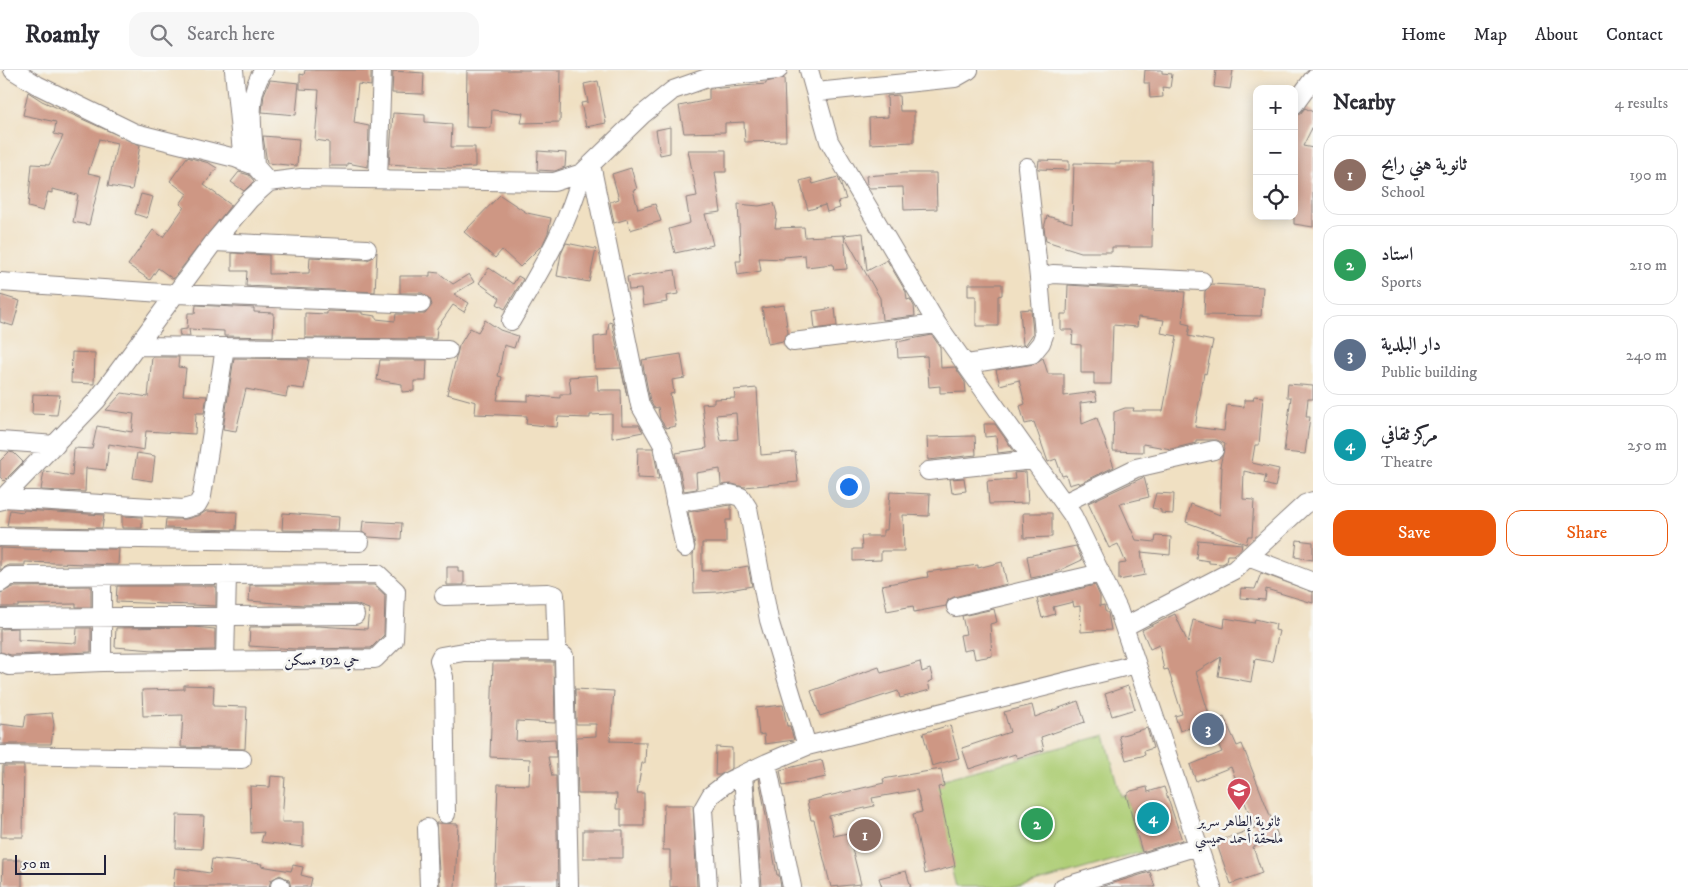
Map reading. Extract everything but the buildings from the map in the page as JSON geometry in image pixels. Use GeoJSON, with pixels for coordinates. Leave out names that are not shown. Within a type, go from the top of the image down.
{"type":"FeatureCollection","features":[{"type":"Feature","properties":{"kind":"street"},"geometry":{"type":"LineString","coordinates":[[14,70],[37,85],[135,133],[249,164],[269,182]]}},
{"type":"Feature","properties":{"kind":"street"},"geometry":{"type":"LineString","coordinates":[[234,70],[249,164]]}},
{"type":"Feature","properties":{"kind":"street"},"geometry":{"type":"LineString","coordinates":[[249,164],[252,94],[257,79],[264,70]]}},
{"type":"Feature","properties":{"kind":"street"},"geometry":{"type":"LineString","coordinates":[[378,179],[382,70]]}},
{"type":"Feature","properties":{"kind":"street"},"geometry":{"type":"LineString","coordinates":[[2,499],[56,445],[97,400],[214,242],[250,198],[269,182],[301,178],[554,182],[587,168],[642,115],[673,90],[706,74],[778,70]]}},
{"type":"Feature","properties":{"kind":"street"},"geometry":{"type":"LineString","coordinates":[[809,70],[829,142],[937,324],[1073,516],[1101,573],[1124,627],[1212,887]]}},
{"type":"Feature","properties":{"kind":"street"},"geometry":{"type":"LineString","coordinates":[[816,92],[955,78],[969,70]]}},
{"type":"Feature","properties":{"kind":"street"},"geometry":{"type":"LineString","coordinates":[[1298,100],[1313,79]]}},
{"type":"Feature","properties":{"kind":"street"},"geometry":{"type":"LineString","coordinates":[[967,364],[1032,354],[1041,343],[1044,334],[1027,166]]}},
{"type":"Feature","properties":{"kind":"street"},"geometry":{"type":"LineString","coordinates":[[511,321],[560,230],[577,195],[587,168]]}},
{"type":"Feature","properties":{"kind":"street"},"geometry":{"type":"LineString","coordinates":[[587,168],[640,405],[663,445],[685,548]]}},
{"type":"Feature","properties":{"kind":"street"},"geometry":{"type":"LineString","coordinates":[[214,242],[367,249]]}},
{"type":"Feature","properties":{"kind":"street"},"geometry":{"type":"LineString","coordinates":[[1039,278],[1053,274],[1202,280]]}},
{"type":"Feature","properties":{"kind":"street"},"geometry":{"type":"LineString","coordinates":[[0,282],[176,294],[420,304]]}},
{"type":"Feature","properties":{"kind":"street"},"geometry":{"type":"LineString","coordinates":[[793,342],[937,324]]}},
{"type":"Feature","properties":{"kind":"street"},"geometry":{"type":"LineString","coordinates":[[138,346],[448,350]]}},
{"type":"Feature","properties":{"kind":"street"},"geometry":{"type":"LineString","coordinates":[[2,499],[183,509],[197,505],[202,496],[225,347]]}},
{"type":"Feature","properties":{"kind":"street"},"geometry":{"type":"LineString","coordinates":[[0,442],[56,445]]}},
{"type":"Feature","properties":{"kind":"street"},"geometry":{"type":"LineString","coordinates":[[1064,503],[1136,468],[1214,450]]}},
{"type":"Feature","properties":{"kind":"street"},"geometry":{"type":"LineString","coordinates":[[928,471],[1034,460]]}},
{"type":"Feature","properties":{"kind":"street"},"geometry":{"type":"LineString","coordinates":[[675,503],[730,494],[741,497],[748,508],[769,620],[807,746]]}},
{"type":"Feature","properties":{"kind":"street"},"geometry":{"type":"LineString","coordinates":[[1124,627],[1234,570],[1305,504],[1313,501]]}},
{"type":"Feature","properties":{"kind":"street"},"geometry":{"type":"LineString","coordinates":[[0,537],[360,542]]}},
{"type":"Feature","properties":{"kind":"street"},"geometry":{"type":"LineString","coordinates":[[1248,557],[1313,582]]}},
{"type":"Feature","properties":{"kind":"street"},"geometry":{"type":"LineString","coordinates":[[956,607],[1101,573]]}},
{"type":"Feature","properties":{"kind":"street"},"geometry":{"type":"LineString","coordinates":[[225,661],[227,574]]}},
{"type":"Feature","properties":{"kind":"street","name":"حي 192 مسكن"},"geometry":{"type":"LineString","coordinates":[[0,583],[10,576],[378,574],[396,591],[394,640],[375,659],[102,662],[9,666],[0,662]]}},
{"type":"Feature","properties":{"kind":"street"},"geometry":{"type":"LineString","coordinates":[[102,575],[102,662]]}},
{"type":"Feature","properties":{"kind":"street"},"geometry":{"type":"LineString","coordinates":[[444,596],[548,593],[555,595],[558,651]]}},
{"type":"Feature","properties":{"kind":"street"},"geometry":{"type":"LineString","coordinates":[[0,618],[355,615]]}},
{"type":"Feature","properties":{"kind":"street"},"geometry":{"type":"LineString","coordinates":[[446,814],[444,677],[439,660],[441,656],[464,652],[558,651],[564,656],[569,887]]}},
{"type":"Feature","properties":{"kind":"street"},"geometry":{"type":"LineString","coordinates":[[708,887],[703,809],[710,796],[729,781],[807,746],[1136,664]]}},
{"type":"Feature","properties":{"kind":"street"},"geometry":{"type":"LineString","coordinates":[[0,755],[242,759]]}},
{"type":"Feature","properties":{"kind":"street"},"geometry":{"type":"LineString","coordinates":[[767,763],[792,887]]}},
{"type":"Feature","properties":{"kind":"street"},"geometry":{"type":"LineString","coordinates":[[743,775],[751,887]]}},
{"type":"Feature","properties":{"kind":"street"},"geometry":{"type":"LineString","coordinates":[[427,828],[429,887]]}},
{"type":"Feature","properties":{"kind":"street"},"geometry":{"type":"LineString","coordinates":[[1063,887],[1198,846]]}},
{"type":"Feature","properties":{"kind":"green space"},"geometry":{"type":"Polygon","coordinates":[[[1105,735],[1121,796],[1126,795],[1142,852],[1021,887],[956,887],[930,783],[1105,735]]]}},
{"type":"Feature","properties":{"kind":"place","name":"دار البلدية"},"geometry":{"type":"Point","coordinates":[1208,729]}},
{"type":"Feature","properties":{"kind":"place","name":"ثانوية الطاهر سرير ملحقة أحمد حميسي"},"geometry":{"type":"Point","coordinates":[1239,811]}},
{"type":"Feature","properties":{"kind":"place","name":"مركز ثقافي"},"geometry":{"type":"Point","coordinates":[1153,818]}},
{"type":"Feature","properties":{"kind":"place","name":"استاد"},"geometry":{"type":"Point","coordinates":[1037,824]}},
{"type":"Feature","properties":{"kind":"place","name":"ثانوية هني رابح"},"geometry":{"type":"Point","coordinates":[865,835]}}]}
